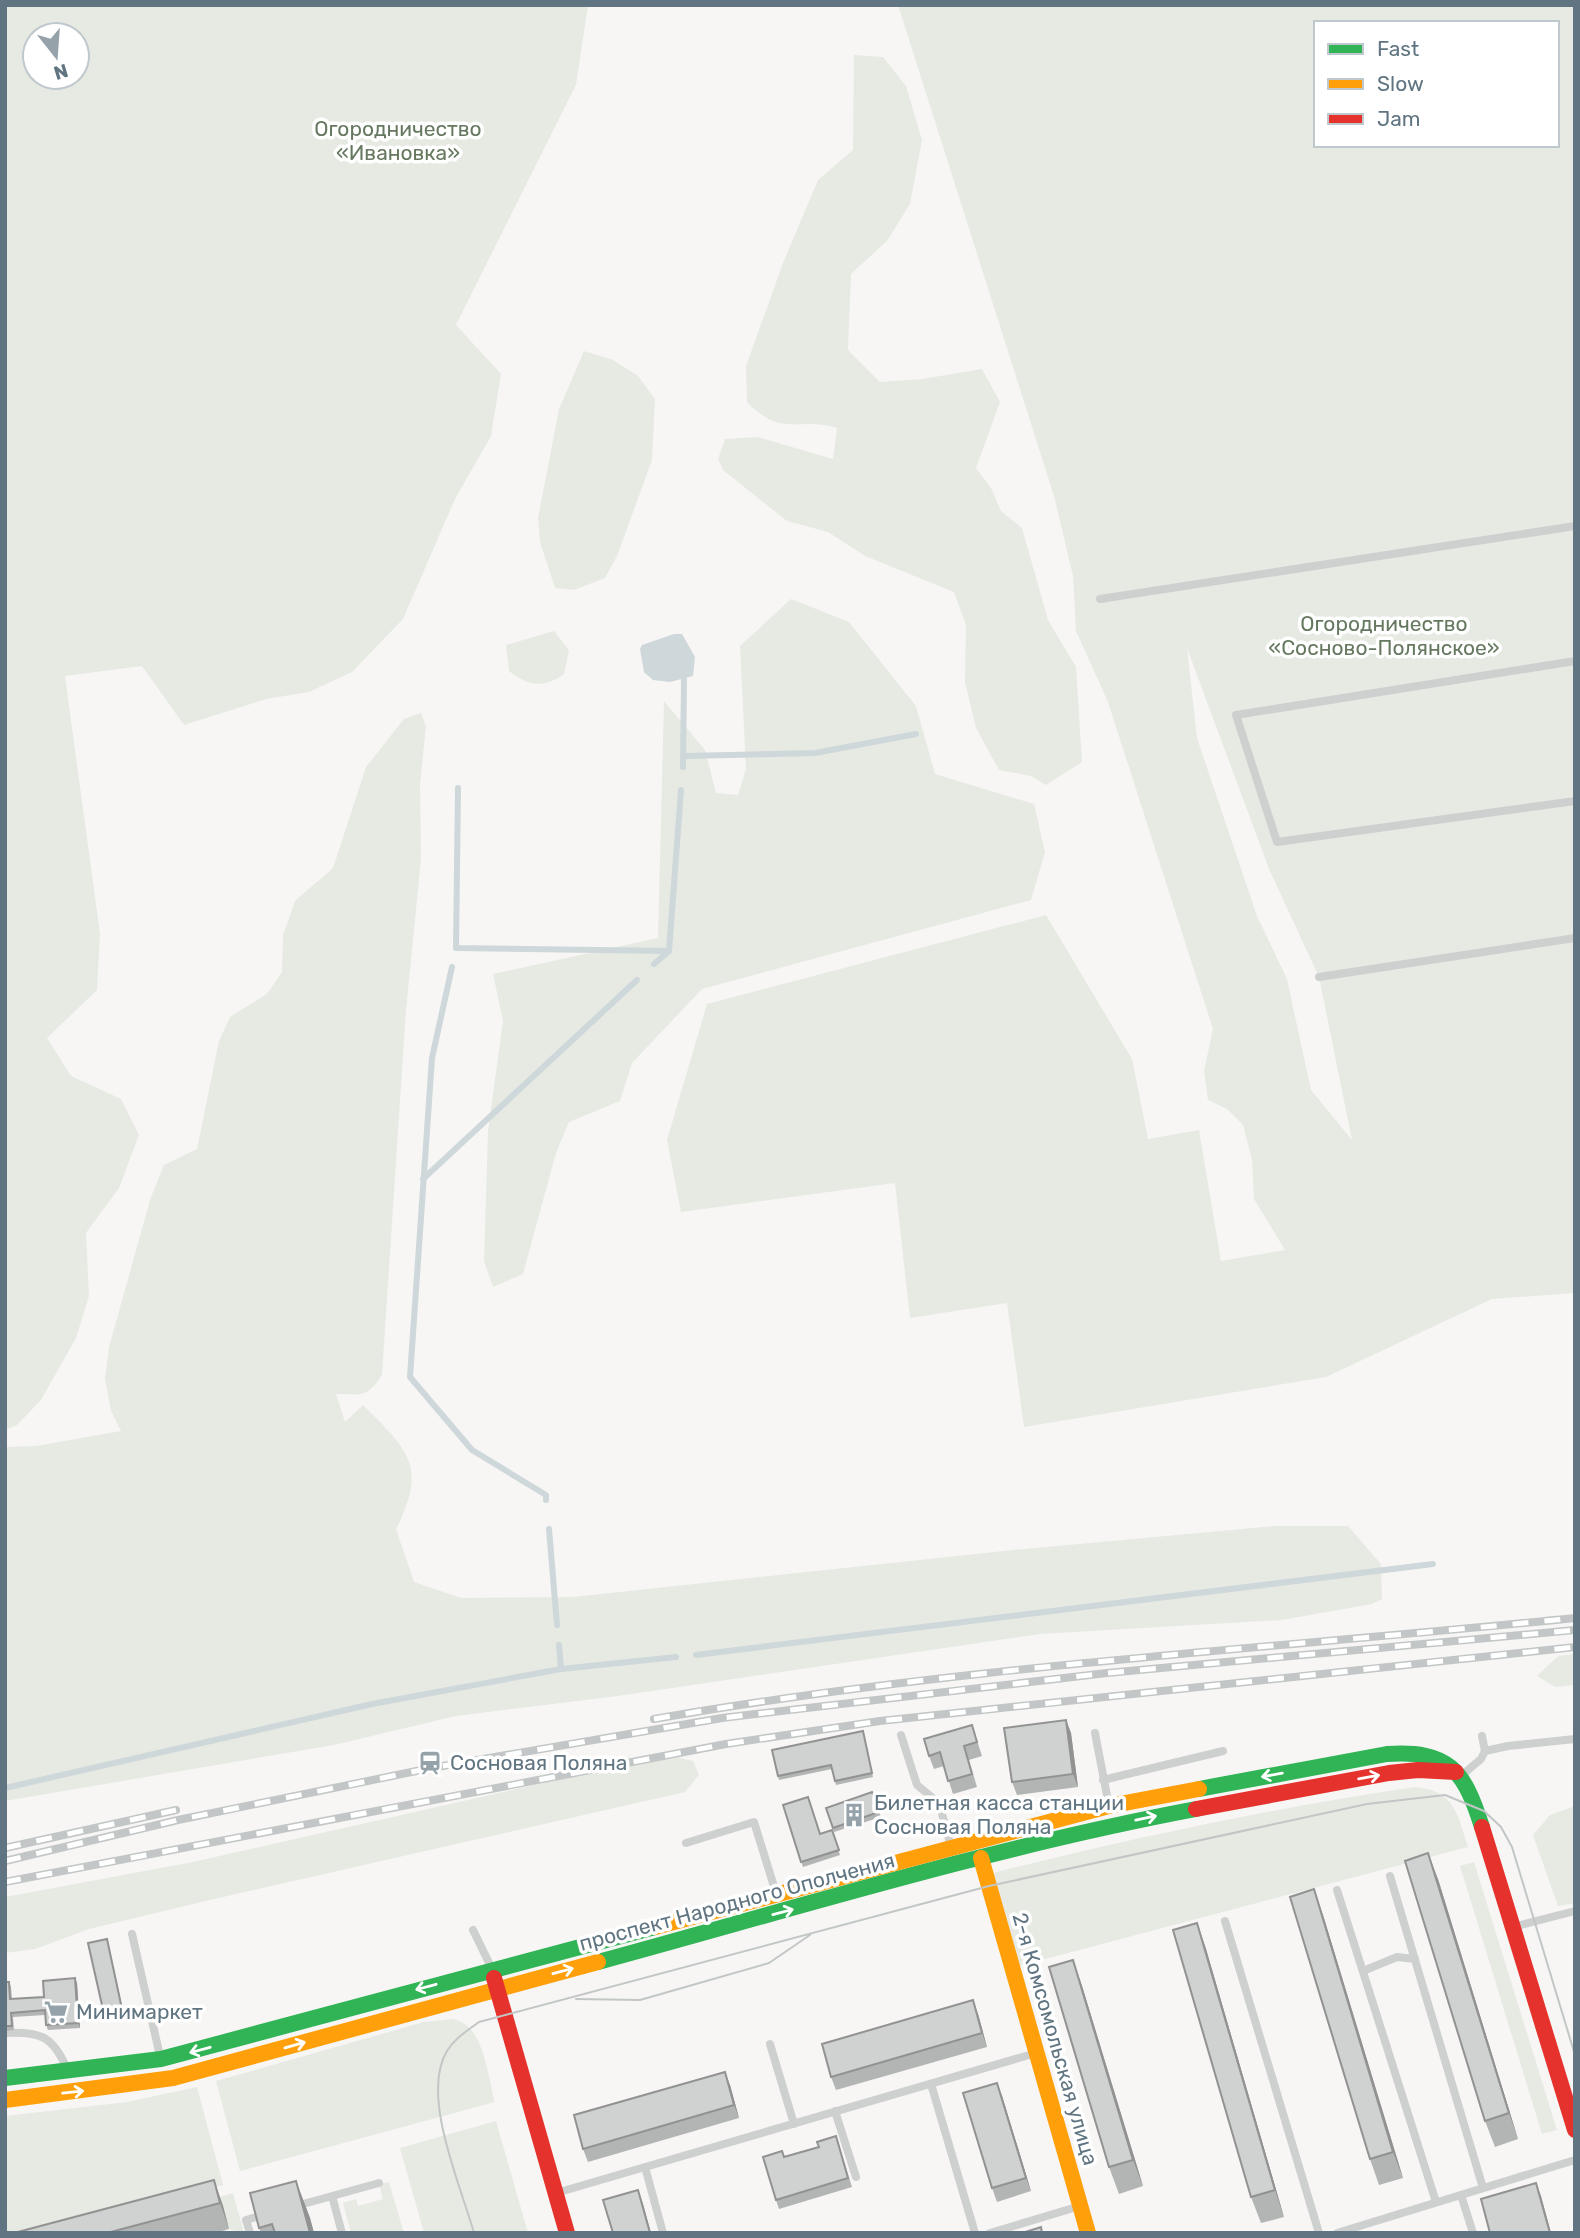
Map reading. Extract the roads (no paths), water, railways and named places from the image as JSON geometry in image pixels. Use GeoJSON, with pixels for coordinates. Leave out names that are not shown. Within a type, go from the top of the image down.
{"type":"FeatureCollection","features":[{"type":"Feature","properties":{"kind":"street","name":"проспект Народного Ополчения"},"geometry":{"type":"LineString","coordinates":[[5,2078],[161,2059],[975,1840],[1109,1807],[1387,1754],[1417,1752],[1438,1755],[1459,1774]]}},
{"type":"Feature","properties":{"kind":"street","name":"проспект Народного Ополчения"},"geometry":{"type":"LineString","coordinates":[[5,2100],[173,2078],[981,1858],[1114,1825],[1389,1773],[1418,1770],[1459,1774]]}},
{"type":"Feature","properties":{"kind":"street"},"geometry":{"type":"LineString","coordinates":[[1459,1774],[1474,1802],[1575,2130]]}},
{"type":"Feature","properties":{"kind":"street","name":"2-я Комсомольская улица"},"geometry":{"type":"LineString","coordinates":[[981,1858],[1088,2233]]}},
{"type":"Feature","properties":{"kind":"street"},"geometry":{"type":"LineString","coordinates":[[492,1969],[568,2233]]}},
{"type":"Feature","properties":{"kind":"lane"},"geometry":{"type":"LineString","coordinates":[[1100,599],[1575,526]]}},
{"type":"Feature","properties":{"kind":"lane"},"geometry":{"type":"LineString","coordinates":[[1575,661],[1236,715],[1276,842],[1575,801]]}},
{"type":"Feature","properties":{"kind":"lane"},"geometry":{"type":"LineString","coordinates":[[1319,977],[1575,938]]}},
{"type":"Feature","properties":{"kind":"lane"},"geometry":{"type":"LineString","coordinates":[[1095,1733],[1114,1825]]}},
{"type":"Feature","properties":{"kind":"lane"},"geometry":{"type":"LineString","coordinates":[[901,1735],[917,1785],[939,1803],[951,1847]]}},
{"type":"Feature","properties":{"kind":"lane"},"geometry":{"type":"LineString","coordinates":[[1459,1774],[1481,1759],[1485,1751],[1482,1736]]}},
{"type":"Feature","properties":{"kind":"lane"},"geometry":{"type":"LineString","coordinates":[[1485,1751],[1575,1739]]}},
{"type":"Feature","properties":{"kind":"lane"},"geometry":{"type":"LineString","coordinates":[[1103,1780],[1223,1751]]}},
{"type":"Feature","properties":{"kind":"lane"},"geometry":{"type":"LineString","coordinates":[[686,1843],[754,1822],[776,1893]]}},
{"type":"Feature","properties":{"kind":"lane"},"geometry":{"type":"LineString","coordinates":[[975,1840],[981,1858]]}},
{"type":"Feature","properties":{"kind":"lane"},"geometry":{"type":"LineString","coordinates":[[1390,1876],[1483,2188]]}},
{"type":"Feature","properties":{"kind":"lane"},"geometry":{"type":"LineString","coordinates":[[1337,1890],[1436,2202]]}},
{"type":"Feature","properties":{"kind":"lane"},"geometry":{"type":"LineString","coordinates":[[1513,1927],[1575,1911]]}},
{"type":"Feature","properties":{"kind":"lane"},"geometry":{"type":"LineString","coordinates":[[1225,1921],[1319,2233]]}},
{"type":"Feature","properties":{"kind":"lane"},"geometry":{"type":"LineString","coordinates":[[473,1930],[492,1969]]}},
{"type":"Feature","properties":{"kind":"lane"},"geometry":{"type":"LineString","coordinates":[[132,1934],[161,2059]]}},
{"type":"Feature","properties":{"kind":"lane"},"geometry":{"type":"LineString","coordinates":[[1363,1971],[1397,1957],[1415,1959]]}},
{"type":"Feature","properties":{"kind":"lane"},"geometry":{"type":"LineString","coordinates":[[5,2032],[32,2032],[57,2045],[68,2071]]}},
{"type":"Feature","properties":{"kind":"lane"},"geometry":{"type":"LineString","coordinates":[[770,2044],[794,2124]]}},
{"type":"Feature","properties":{"kind":"lane"},"geometry":{"type":"LineString","coordinates":[[556,2193],[1037,2053]]}},
{"type":"Feature","properties":{"kind":"lane"},"geometry":{"type":"LineString","coordinates":[[931,2084],[975,2233]]}},
{"type":"Feature","properties":{"kind":"lane"},"geometry":{"type":"LineString","coordinates":[[835,2111],[856,2177]]}},
{"type":"Feature","properties":{"kind":"lane"},"geometry":{"type":"LineString","coordinates":[[1337,2233],[1575,2160]]}},
{"type":"Feature","properties":{"kind":"lane"},"geometry":{"type":"LineString","coordinates":[[645,2167],[663,2233]]}},
{"type":"Feature","properties":{"kind":"lane"},"geometry":{"type":"LineString","coordinates":[[285,2209],[379,2183]]}},
{"type":"Feature","properties":{"kind":"lane"},"geometry":{"type":"LineString","coordinates":[[1461,2195],[1473,2233]]}},
{"type":"Feature","properties":{"kind":"lane"},"geometry":{"type":"LineString","coordinates":[[332,2196],[342,2233]]}},
{"type":"Feature","properties":{"kind":"lane"},"geometry":{"type":"LineString","coordinates":[[990,2233],[1080,2206]]}},
{"type":"Feature","properties":{"kind":"lane"},"geometry":{"type":"LineString","coordinates":[[250,2233],[246,2220],[272,2212]]}},
{"type":"Feature","properties":{"kind":"waterway"},"geometry":{"type":"LineString","coordinates":[[683,767],[684,680]]}},
{"type":"Feature","properties":{"kind":"waterway"},"geometry":{"type":"LineString","coordinates":[[684,756],[815,753],[916,734]]}},
{"type":"Feature","properties":{"kind":"waterway"},"geometry":{"type":"LineString","coordinates":[[458,788],[456,948],[669,951]]}},
{"type":"Feature","properties":{"kind":"waterway"},"geometry":{"type":"LineString","coordinates":[[654,964],[669,951],[681,790]]}},
{"type":"Feature","properties":{"kind":"waterway"},"geometry":{"type":"LineString","coordinates":[[452,967],[432,1058],[410,1377],[472,1450],[546,1495],[546,1500]]}},
{"type":"Feature","properties":{"kind":"waterway"},"geometry":{"type":"LineString","coordinates":[[423,1179],[637,980]]}},
{"type":"Feature","properties":{"kind":"waterway"},"geometry":{"type":"LineString","coordinates":[[549,1529],[557,1625]]}},
{"type":"Feature","properties":{"kind":"waterway"},"geometry":{"type":"LineString","coordinates":[[696,1655],[1433,1564]]}},
{"type":"Feature","properties":{"kind":"waterway"},"geometry":{"type":"LineString","coordinates":[[559,1645],[561,1669]]}},
{"type":"Feature","properties":{"kind":"waterway"},"geometry":{"type":"LineString","coordinates":[[5,1788],[372,1704],[561,1669],[676,1657]]}},
{"type":"Feature","properties":{"kind":"tram line"},"geometry":{"type":"LineString","coordinates":[[474,2233],[446,2141],[438,2091],[440,2070],[447,2051],[457,2038],[479,2022],[989,1886],[1367,1804],[1445,1795],[1484,1811],[1501,1827],[1512,1847],[1575,2055]]}},
{"type":"Feature","properties":{"kind":"tram line"},"geometry":{"type":"LineString","coordinates":[[576,1999],[640,2000],[769,1963],[810,1935]]}},
{"type":"Feature","properties":{"kind":"railway"},"geometry":{"type":"LineString","coordinates":[[654,1719],[883,1685],[998,1672],[1575,1618]]}},
{"type":"Feature","properties":{"kind":"railway"},"geometry":{"type":"LineString","coordinates":[[5,1861],[178,1820],[431,1768],[722,1718],[1107,1673],[1575,1630]]}},
{"type":"Feature","properties":{"kind":"railway"},"geometry":{"type":"LineString","coordinates":[[5,1882],[726,1744],[880,1721],[1575,1647]]}},
{"type":"Feature","properties":{"kind":"railway"},"geometry":{"type":"LineString","coordinates":[[5,1848],[176,1810]]}},
{"type":"Feature","properties":{"kind":"place","name":"Сосновая Поляна"},"geometry":{"type":"Point","coordinates":[430,1763]}},
{"type":"Feature","properties":{"kind":"place","name":"Билетная касса станции Сосновая Поляна"},"geometry":{"type":"Point","coordinates":[854,1815]}},
{"type":"Feature","properties":{"kind":"place","name":"Минимаркет"},"geometry":{"type":"Point","coordinates":[56,2012]}},
{"type":"Feature","properties":{"kind":"park label","name":"Огородничество «Ивановка»"},"geometry":{"type":"Point","coordinates":[398,141]}},
{"type":"Feature","properties":{"kind":"park label","name":"Огородничество «Сосново-Полянское»"},"geometry":{"type":"Point","coordinates":[1384,636]}}]}
